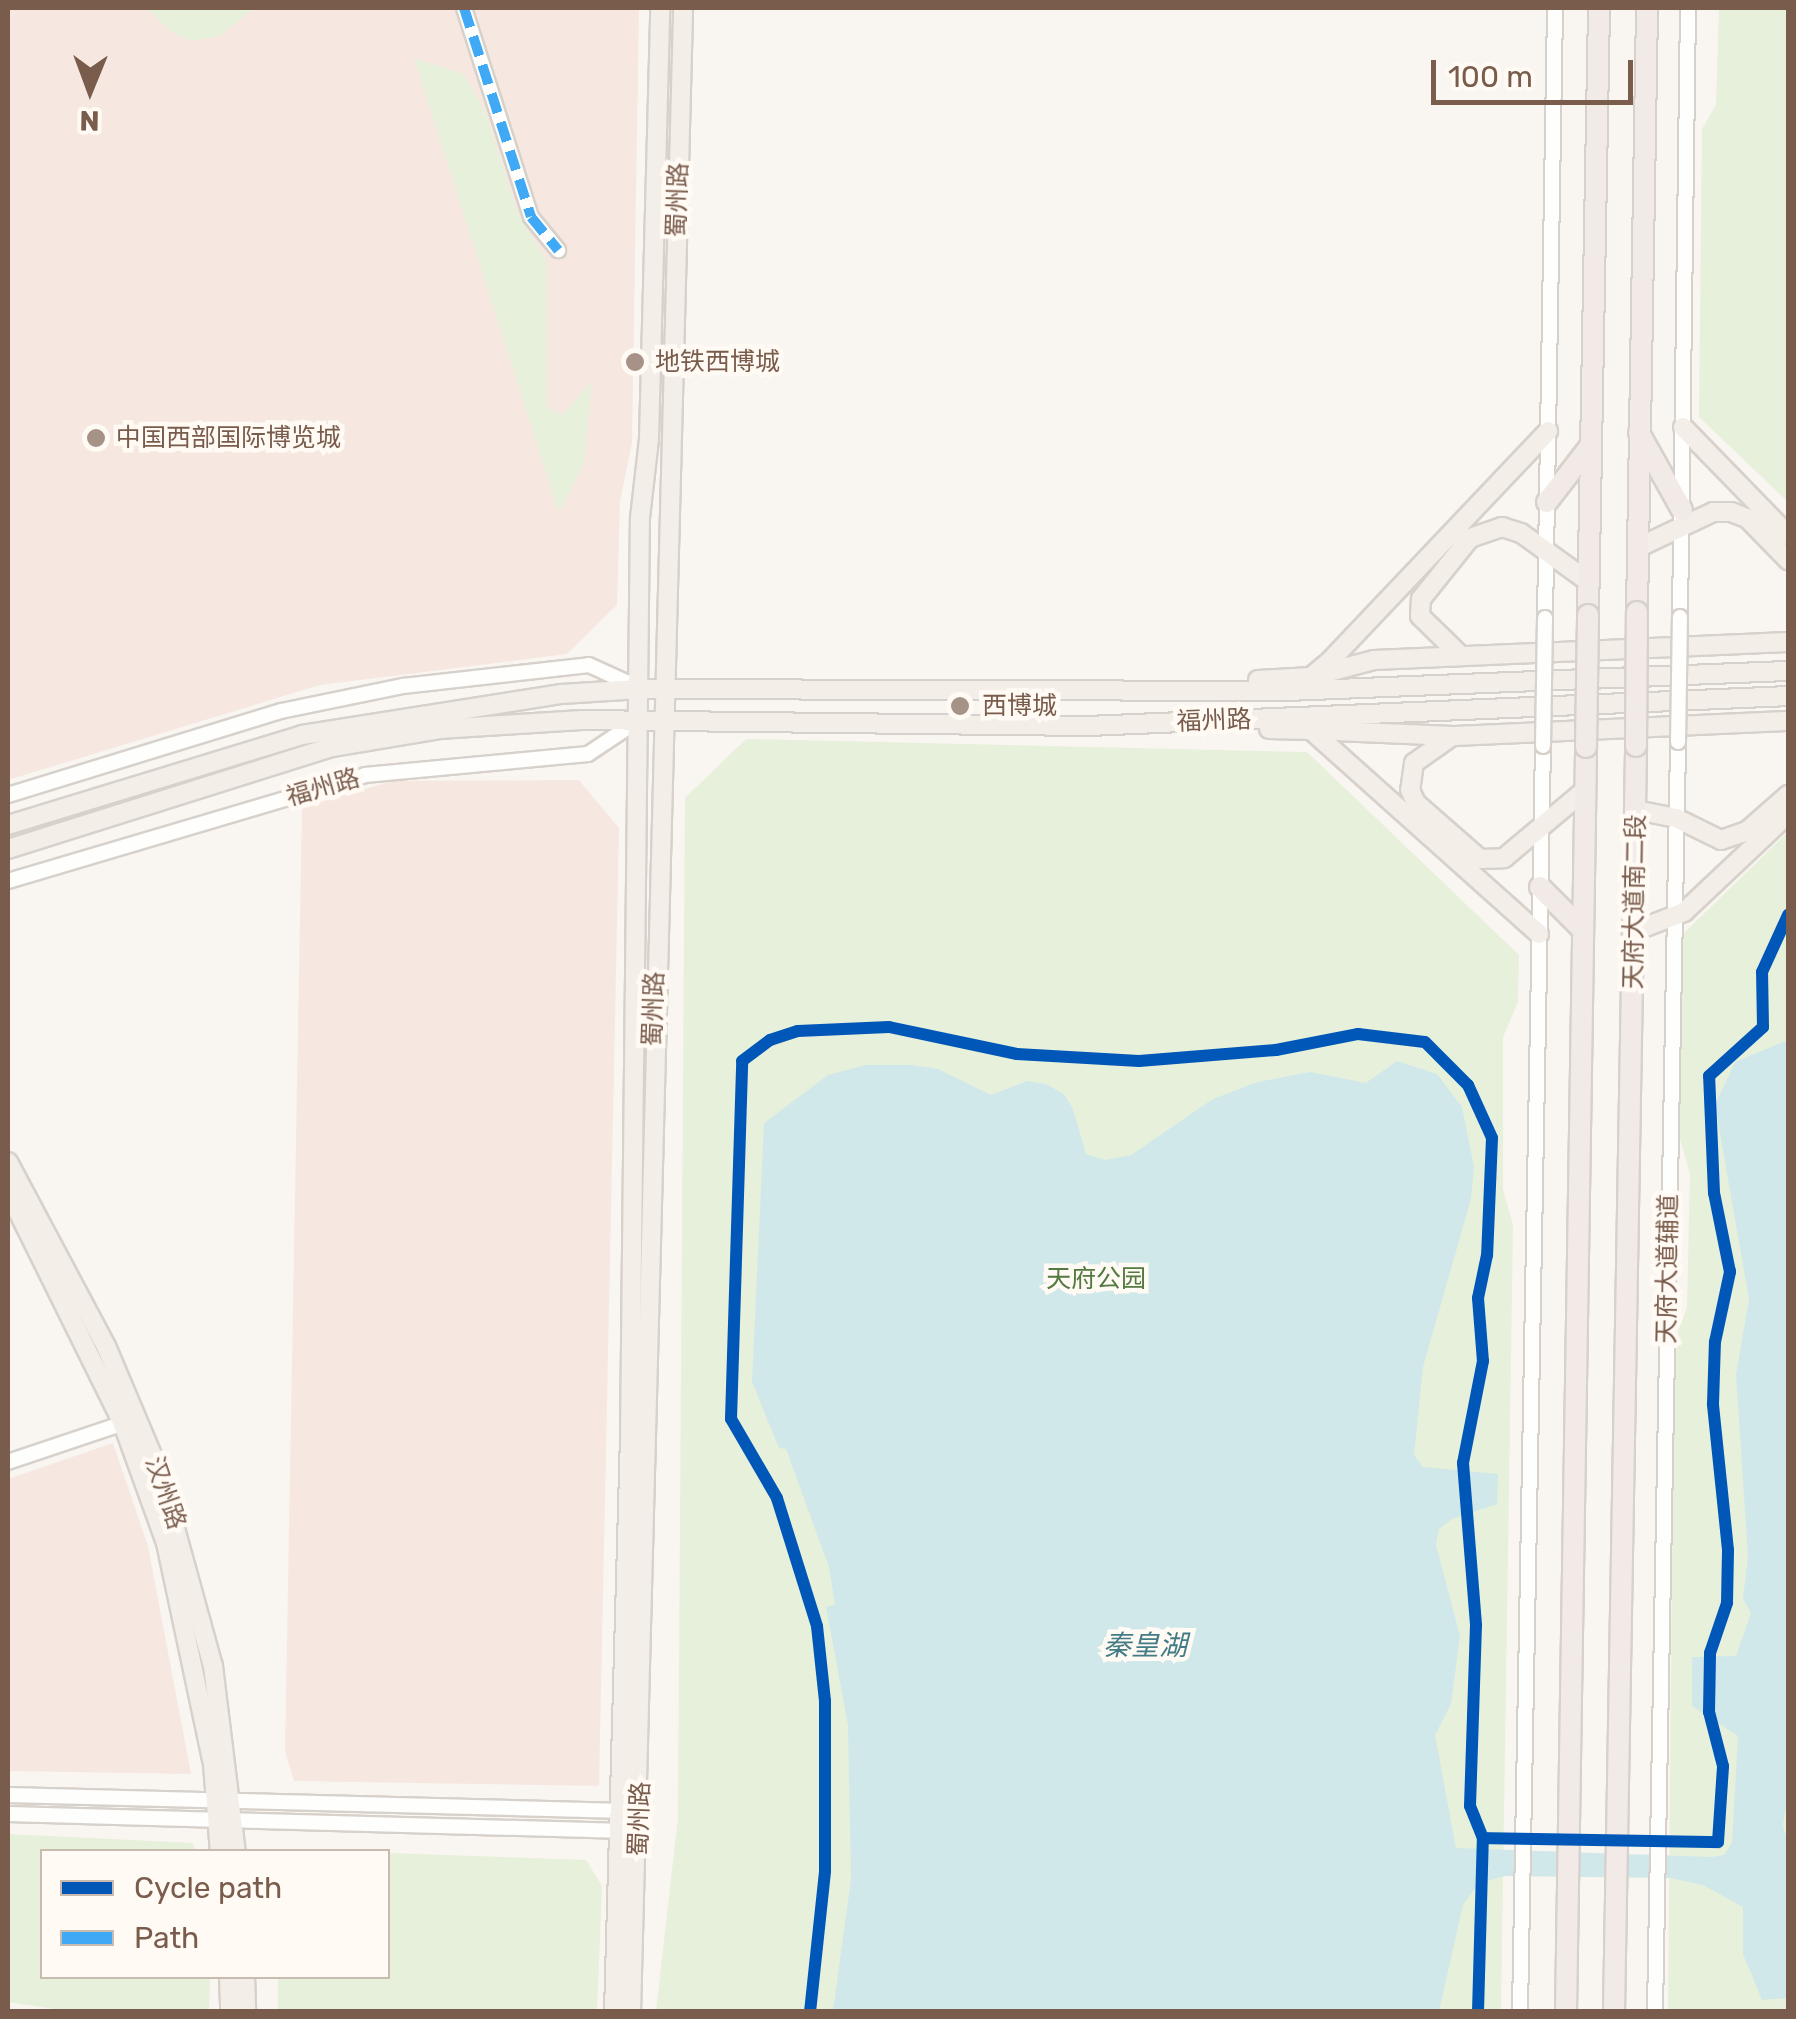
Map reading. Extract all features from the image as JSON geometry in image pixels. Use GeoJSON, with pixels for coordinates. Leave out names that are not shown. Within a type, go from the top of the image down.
{"type":"FeatureCollection","features":[{"type":"Feature","properties":{"kind":"highway","name":"天府大道南二段"},"geometry":{"type":"LineString","coordinates":[[1566,2012],[1599,8]]}},
{"type":"Feature","properties":{"kind":"highway","name":"天府大道南二段"},"geometry":{"type":"LineString","coordinates":[[1614,2012],[1647,8]]}},
{"type":"Feature","properties":{"kind":"highway"},"geometry":{"type":"LineString","coordinates":[[1638,433],[1682,510]]}},
{"type":"Feature","properties":{"kind":"highway"},"geometry":{"type":"LineString","coordinates":[[1547,502],[1591,444]]}},
{"type":"Feature","properties":{"kind":"highway"},"geometry":{"type":"LineString","coordinates":[[1540,887],[1583,930]]}},
{"type":"Feature","properties":{"kind":"main road","name":"蜀州路"},"geometry":{"type":"LineString","coordinates":[[631,2012],[640,688],[660,8]]}},
{"type":"Feature","properties":{"kind":"main road","name":"蜀州路"},"geometry":{"type":"LineString","coordinates":[[632,1811],[654,983],[662,904],[682,8]]}},
{"type":"Feature","properties":{"kind":"main road"},"geometry":{"type":"LineString","coordinates":[[1683,427],[1788,536]]}},
{"type":"Feature","properties":{"kind":"main road"},"geometry":{"type":"LineString","coordinates":[[1311,677],[1548,431]]}},
{"type":"Feature","properties":{"kind":"main road"},"geometry":{"type":"LineString","coordinates":[[1637,548],[1681,532],[1713,512],[1731,512],[1748,518],[1788,560]]}},
{"type":"Feature","properties":{"kind":"main road"},"geometry":{"type":"LineString","coordinates":[[1460,656],[1420,616],[1432,579],[1485,530],[1521,533],[1589,582]]}},
{"type":"Feature","properties":{"kind":"main road"},"geometry":{"type":"LineString","coordinates":[[1109,690],[1311,677],[1374,660],[1764,644],[1788,638]]}},
{"type":"Feature","properties":{"kind":"main road","name":"福州路"},"geometry":{"type":"LineString","coordinates":[[8,825],[302,735],[467,706],[640,688],[1287,691],[1788,671]]}},
{"type":"Feature","properties":{"kind":"main road","name":"福州路"},"geometry":{"type":"LineString","coordinates":[[8,849],[332,747],[440,729],[640,720],[1088,726],[1788,696]]}},
{"type":"Feature","properties":{"kind":"main road"},"geometry":{"type":"LineString","coordinates":[[1088,726],[1453,736],[1788,721]]}},
{"type":"Feature","properties":{"kind":"main road"},"geometry":{"type":"LineString","coordinates":[[1761,722],[1788,735]]}},
{"type":"Feature","properties":{"kind":"main road"},"geometry":{"type":"LineString","coordinates":[[1311,730],[1539,934]]}},
{"type":"Feature","properties":{"kind":"main road"},"geometry":{"type":"LineString","coordinates":[[1453,736],[1414,763],[1416,803],[1480,858],[1504,858],[1585,790]]}},
{"type":"Feature","properties":{"kind":"main road"},"geometry":{"type":"LineString","coordinates":[[1636,810],[1676,818],[1729,839],[1788,795]]}},
{"type":"Feature","properties":{"kind":"main road"},"geometry":{"type":"LineString","coordinates":[[1634,931],[1674,918],[1788,814]]}},
{"type":"Feature","properties":{"kind":"main road","name":"汉州路"},"geometry":{"type":"LineString","coordinates":[[8,1162],[131,1421],[184,1605],[235,1849]]}},
{"type":"Feature","properties":{"kind":"main road","name":"汉州路"},"geometry":{"type":"LineString","coordinates":[[8,1191],[131,1421]]}},
{"type":"Feature","properties":{"kind":"main road","name":"汉州路"},"geometry":{"type":"LineString","coordinates":[[220,1849],[225,1808]]}},
{"type":"Feature","properties":{"kind":"main road","name":"蜀州路"},"geometry":{"type":"LineString","coordinates":[[614,2012],[632,1831]]}},
{"type":"Feature","properties":{"kind":"main road"},"geometry":{"type":"LineString","coordinates":[[229,1979],[230,2012]]}},
{"type":"Feature","properties":{"kind":"main road"},"geometry":{"type":"LineString","coordinates":[[244,1979],[246,2012]]}},
{"type":"Feature","properties":{"kind":"street"},"geometry":{"type":"LineString","coordinates":[[464,8],[531,218],[558,250]]}},
{"type":"Feature","properties":{"kind":"street"},"geometry":{"type":"LineString","coordinates":[[1520,2012],[1556,8]]}},
{"type":"Feature","properties":{"kind":"street","name":"天府大道辅道"},"geometry":{"type":"LineString","coordinates":[[1655,2012],[1688,8]]}},
{"type":"Feature","properties":{"kind":"street","name":"福州路"},"geometry":{"type":"LineString","coordinates":[[8,795],[281,711],[403,686],[589,665],[640,688]]}},
{"type":"Feature","properties":{"kind":"street","name":"福州路"},"geometry":{"type":"LineString","coordinates":[[8,882],[364,775],[588,754],[640,720]]}},
{"type":"Feature","properties":{"kind":"street"},"geometry":{"type":"LineString","coordinates":[[8,1462],[131,1421]]}},
{"type":"Feature","properties":{"kind":"street"},"geometry":{"type":"LineString","coordinates":[[8,1795],[632,1831]]}},
{"type":"Feature","properties":{"kind":"street"},"geometry":{"type":"LineString","coordinates":[[8,1814],[225,1808],[632,1811]]}},
{"type":"Feature","properties":{"kind":"shaded area"},"geometry":{"type":"Polygon","coordinates":[[[8,8],[639,8],[632,443],[620,501],[617,605],[567,654],[320,685],[8,780],[8,8]]]}},
{"type":"Feature","properties":{"kind":"shaded area"},"geometry":{"type":"Polygon","coordinates":[[[579,780],[619,828],[599,1786],[294,1781],[285,1751],[302,807],[393,781],[579,780]]]}},
{"type":"Feature","properties":{"kind":"shaded area"},"geometry":{"type":"Polygon","coordinates":[[[113,1443],[148,1546],[191,1774],[8,1771],[8,1479],[113,1443]]]}},
{"type":"Feature","properties":{"kind":"green space"},"geometry":{"type":"Polygon","coordinates":[[[147,8],[254,8],[220,36],[191,41],[170,31],[147,8]]]}},
{"type":"Feature","properties":{"kind":"green space"},"geometry":{"type":"Polygon","coordinates":[[[1719,8],[1788,8],[1788,502],[1699,417],[1702,129],[1716,105],[1719,8]]]}},
{"type":"Feature","properties":{"kind":"green space"},"geometry":{"type":"Polygon","coordinates":[[[414,58],[464,74],[485,112],[518,214],[547,261],[547,407],[563,415],[592,381],[584,463],[559,513],[414,58]]]}},
{"type":"Feature","properties":{"kind":"green space","name":"天府公园"},"geometry":{"type":"Polygon","coordinates":[[[746,739],[1307,752],[1519,955],[1518,1002],[1503,1037],[1503,1189],[1513,1225],[1501,2011],[656,2012],[678,1817],[685,798],[746,739]]]}},
{"type":"Feature","properties":{"kind":"green space"},"geometry":{"type":"Polygon","coordinates":[[[1788,832],[1788,2011],[1668,2012],[1674,1343],[1687,1307],[1690,1174],[1678,1132],[1683,934],[1788,832]]]}},
{"type":"Feature","properties":{"kind":"green space"},"geometry":{"type":"Polygon","coordinates":[[[8,1834],[193,1843],[194,1849],[40,1849],[40,1979],[210,1979],[209,2011],[74,2012],[8,2002],[8,1834]]]}},
{"type":"Feature","properties":{"kind":"green space"},"geometry":{"type":"Polygon","coordinates":[[[390,1853],[586,1860],[602,1886],[597,2011],[278,2011],[278,1979],[390,1979],[390,1853]]]}},
{"type":"Feature","properties":{"kind":"water","name":"秦皇湖"},"geometry":{"type":"Polygon","coordinates":[[[1788,1040],[1788,1790],[1783,1825],[1788,1844],[1788,1998],[1762,2000],[1743,1954],[1743,1907],[1703,1885],[1670,1878],[1505,1876],[1479,1883],[1463,1905],[1439,2011],[833,2011],[851,1879],[848,1725],[826,1607],[835,1605],[829,1567],[786,1449],[779,1448],[752,1382],[764,1123],[828,1075],[866,1065],[912,1065],[938,1069],[991,1095],[1027,1081],[1046,1084],[1064,1094],[1073,1109],[1086,1154],[1105,1160],[1131,1155],[1213,1099],[1258,1082],[1310,1072],[1366,1083],[1397,1061],[1437,1074],[1462,1107],[1474,1167],[1471,1199],[1423,1367],[1414,1455],[1423,1467],[1498,1474],[1497,1504],[1452,1519],[1439,1529],[1436,1545],[1460,1636],[1451,1704],[1435,1735],[1456,1848],[1712,1857],[1724,1855],[1732,1842],[1738,1736],[1692,1706],[1692,1657],[1736,1656],[1751,1613],[1743,1599],[1748,1556],[1736,1375],[1749,1299],[1715,1105],[1735,1062],[1788,1040]]]}},
{"type":"Feature","properties":{"kind":"marked path"},"geometry":{"type":"LineString","coordinates":[[464,8],[531,217],[558,250]]}},
{"type":"Feature","properties":{"kind":"cycle path"},"geometry":{"type":"LineString","coordinates":[[810,2012],[825,1871],[825,1701],[817,1626],[777,1498],[731,1419],[742,1061],[770,1040],[798,1031],[889,1027],[1017,1054],[1139,1061],[1276,1050],[1358,1034],[1425,1042],[1468,1085],[1492,1138],[1487,1255],[1478,1298],[1483,1361],[1463,1463],[1476,1625],[1470,1806],[1483,1838],[1718,1842],[1723,1766],[1709,1712],[1710,1653],[1727,1603],[1728,1550],[1713,1404],[1715,1342],[1730,1272],[1714,1193],[1709,1076],[1763,1027],[1762,972],[1788,915]]}},
{"type":"Feature","properties":{"kind":"cycle path"},"geometry":{"type":"LineString","coordinates":[[1478,2012],[1483,1838]]}},
{"type":"Feature","properties":{"kind":"place","name":"地铁西博城"},"geometry":{"type":"Point","coordinates":[635,362]}},
{"type":"Feature","properties":{"kind":"place","name":"中国西部国际博览城"},"geometry":{"type":"Point","coordinates":[96,438]}},
{"type":"Feature","properties":{"kind":"place","name":"西博城"},"geometry":{"type":"Point","coordinates":[960,706]}}]}
